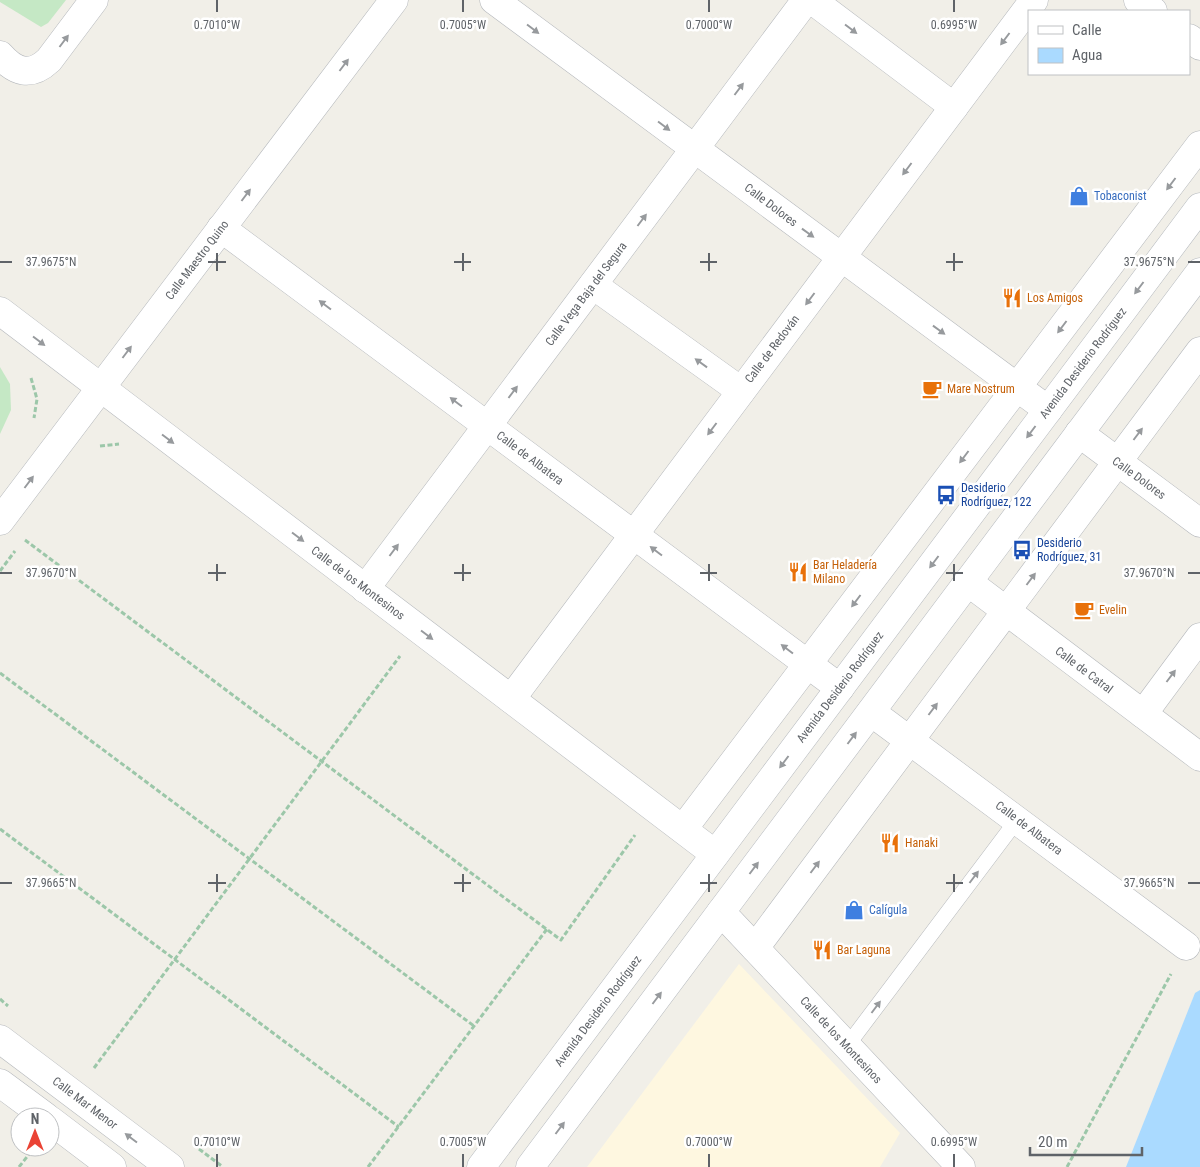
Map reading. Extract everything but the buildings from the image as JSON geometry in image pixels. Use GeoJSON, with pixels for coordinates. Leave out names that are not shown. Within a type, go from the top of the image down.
{"type":"FeatureCollection","features":[{"type":"Feature","properties":{"kind":"street"},"geometry":{"type":"LineString","coordinates":[[0,56],[14,68],[28,71],[42,67],[94,0]]}},
{"type":"Feature","properties":{"kind":"street","name":"Calle Maestro Quino"},"geometry":{"type":"LineString","coordinates":[[0,521],[394,0]]}},
{"type":"Feature","properties":{"kind":"street","name":"Calle Dolores"},"geometry":{"type":"LineString","coordinates":[[494,0],[1048,410]]}},
{"type":"Feature","properties":{"kind":"street","name":"Calle Vega Baja del Segura"},"geometry":{"type":"LineString","coordinates":[[365,589],[806,0]]}},
{"type":"Feature","properties":{"kind":"street"},"geometry":{"type":"LineString","coordinates":[[812,0],[954,107]]}},
{"type":"Feature","properties":{"kind":"street","name":"Calle de Redován"},"geometry":{"type":"LineString","coordinates":[[511,699],[1034,0]]}},
{"type":"Feature","properties":{"kind":"street"},"geometry":{"type":"LineString","coordinates":[[1138,0],[1152,10]]}},
{"type":"Feature","properties":{"kind":"street"},"geometry":{"type":"LineString","coordinates":[[683,829],[1200,145]]}},
{"type":"Feature","properties":{"kind":"street","name":"Avenida Desiderio Rodríguez"},"geometry":{"type":"LineString","coordinates":[[481,1167],[1200,207]]}},
{"type":"Feature","properties":{"kind":"street","name":"Calle de Albatera"},"geometry":{"type":"LineString","coordinates":[[221,228],[840,688]]}},
{"type":"Feature","properties":{"kind":"street"},"geometry":{"type":"LineString","coordinates":[[530,1167],[1200,272]]}},
{"type":"Feature","properties":{"kind":"street"},"geometry":{"type":"LineString","coordinates":[[593,285],[741,391]]}},
{"type":"Feature","properties":{"kind":"street","name":"Calle de los Montesinos"},"geometry":{"type":"LineString","coordinates":[[0,312],[715,854]]}},
{"type":"Feature","properties":{"kind":"street"},"geometry":{"type":"LineString","coordinates":[[755,948],[1200,351]]}},
{"type":"Feature","properties":{"kind":"street","name":"Calle Dolores"},"geometry":{"type":"LineString","coordinates":[[1079,433],[1200,523]]}},
{"type":"Feature","properties":{"kind":"street","name":"Calle de Catral"},"geometry":{"type":"LineString","coordinates":[[968,582],[1200,757]]}},
{"type":"Feature","properties":{"kind":"street"},"geometry":{"type":"LineString","coordinates":[[1143,714],[1200,637]]}},
{"type":"Feature","properties":{"kind":"street","name":"Calle de Albatera"},"geometry":{"type":"LineString","coordinates":[[871,712],[1186,946]]}},
{"type":"Feature","properties":{"kind":"street","name":"Calle de los Montesinos"},"geometry":{"type":"LineString","coordinates":[[721,912],[961,1167]]}},
{"type":"Feature","properties":{"kind":"street","name":"Calle Mar Menor"},"geometry":{"type":"LineString","coordinates":[[0,1039],[170,1167]]}},
{"type":"Feature","properties":{"kind":"street"},"geometry":{"type":"LineString","coordinates":[[0,1083],[32,1107]]}},
{"type":"Feature","properties":{"kind":"street"},"geometry":{"type":"LineString","coordinates":[[60,1128],[112,1167]]}},
{"type":"Feature","properties":{"kind":"lane"},"geometry":{"type":"LineString","coordinates":[[847,1046],[1017,820]]}},
{"type":"Feature","properties":{"kind":"path"},"geometry":{"type":"LineString","coordinates":[[30,376],[37,399],[33,422]]}},
{"type":"Feature","properties":{"kind":"path"},"geometry":{"type":"LineString","coordinates":[[97,448],[103,445],[122,445]]}},
{"type":"Feature","properties":{"kind":"path"},"geometry":{"type":"LineString","coordinates":[[24,539],[561,940],[638,832]]}},
{"type":"Feature","properties":{"kind":"path"},"geometry":{"type":"LineString","coordinates":[[0,570],[18,547]]}},
{"type":"Feature","properties":{"kind":"path"},"geometry":{"type":"LineString","coordinates":[[93,1069],[402,653]]}},
{"type":"Feature","properties":{"kind":"path"},"geometry":{"type":"LineString","coordinates":[[0,673],[474,1026]]}},
{"type":"Feature","properties":{"kind":"path"},"geometry":{"type":"LineString","coordinates":[[0,829],[399,1126]]}},
{"type":"Feature","properties":{"kind":"path"},"geometry":{"type":"LineString","coordinates":[[368,1167],[547,929]]}},
{"type":"Feature","properties":{"kind":"path"},"geometry":{"type":"LineString","coordinates":[[1067,1167],[1186,946]]}},
{"type":"Feature","properties":{"kind":"shaded area"},"geometry":{"type":"Polygon","coordinates":[[[739,964],[900,1133],[880,1167],[587,1167],[739,964]]]}},
{"type":"Feature","properties":{"kind":"green space"},"geometry":{"type":"Polygon","coordinates":[[[0,0],[66,0],[48,23],[41,27],[0,2],[0,0]]]}},
{"type":"Feature","properties":{"kind":"green space"},"geometry":{"type":"Polygon","coordinates":[[[0,367],[10,384],[11,410],[0,434],[0,367]]]}},
{"type":"Feature","properties":{"kind":"water"},"geometry":{"type":"Polygon","coordinates":[[[1200,990],[1200,1167],[1126,1167],[1195,993],[1200,990]]]}},
{"type":"Feature","properties":{"kind":"place","name":"Tobaconist"},"geometry":{"type":"Point","coordinates":[1079,196]}},
{"type":"Feature","properties":{"kind":"place","name":"Los Amigos"},"geometry":{"type":"Point","coordinates":[1012,298]}},
{"type":"Feature","properties":{"kind":"place","name":"Mare Nostrum"},"geometry":{"type":"Point","coordinates":[932,389]}},
{"type":"Feature","properties":{"kind":"place","name":"Desiderio Rodríguez, 122"},"geometry":{"type":"Point","coordinates":[946,495]}},
{"type":"Feature","properties":{"kind":"place","name":"Desiderio Rodríguez, 31"},"geometry":{"type":"Point","coordinates":[1022,550]}},
{"type":"Feature","properties":{"kind":"place","name":"Bar Heladería Milano"},"geometry":{"type":"Point","coordinates":[798,572]}},
{"type":"Feature","properties":{"kind":"place","name":"Evelin"},"geometry":{"type":"Point","coordinates":[1084,610]}},
{"type":"Feature","properties":{"kind":"place","name":"Hanaki"},"geometry":{"type":"Point","coordinates":[890,843]}},
{"type":"Feature","properties":{"kind":"place","name":"Calígula"},"geometry":{"type":"Point","coordinates":[854,910]}},
{"type":"Feature","properties":{"kind":"place","name":"Bar Laguna"},"geometry":{"type":"Point","coordinates":[822,950]}}]}
